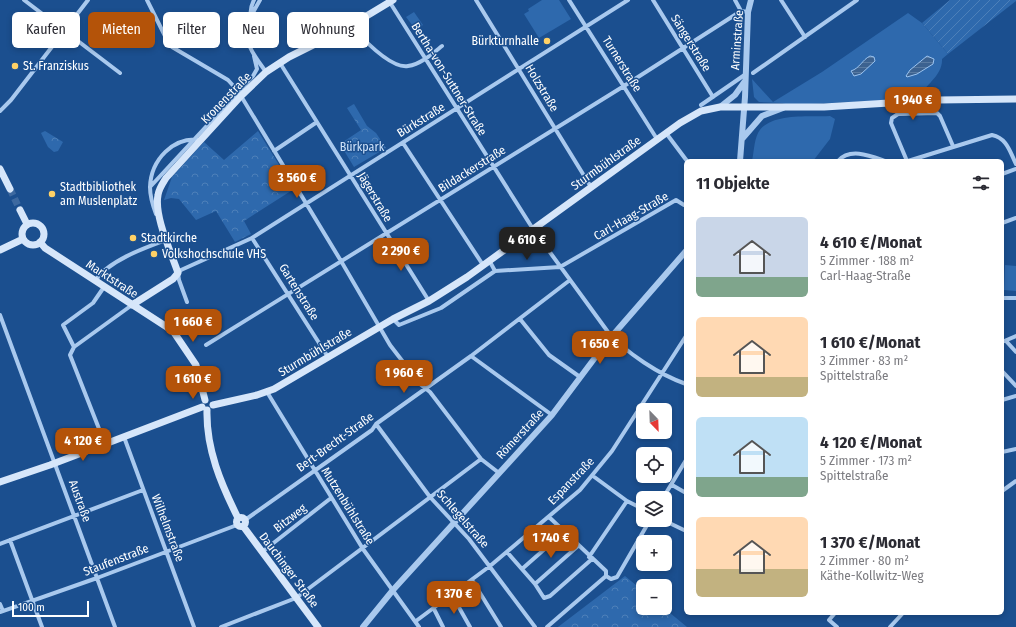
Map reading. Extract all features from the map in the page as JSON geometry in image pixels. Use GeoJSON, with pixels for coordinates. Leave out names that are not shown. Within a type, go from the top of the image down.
{"type":"FeatureCollection","features":[{"type":"Feature","properties":{"kind":"main road","name":"Kronenstraße"},"geometry":{"type":"LineString","coordinates":[[369,14],[390,1]]}},
{"type":"Feature","properties":{"kind":"main road","name":"Kronenstraße"},"geometry":{"type":"LineString","coordinates":[[159,214],[158,196],[166,178],[198,139],[239,93],[266,72],[306,48]]}},
{"type":"Feature","properties":{"kind":"main road","name":"Sturmbühlstraße"},"geometry":{"type":"LineString","coordinates":[[0,482],[55,463],[207,405],[267,392],[286,383],[393,319],[429,301],[486,262],[666,132],[701,111],[720,107],[783,108],[852,106],[938,100],[1016,99]]}},
{"type":"Feature","properties":{"kind":"main road"},"geometry":{"type":"LineString","coordinates":[[0,169],[10,189]]}},
{"type":"Feature","properties":{"kind":"main road"},"geometry":{"type":"LineString","coordinates":[[20,210],[27,224]]}},
{"type":"Feature","properties":{"kind":"main road"},"geometry":{"type":"LineString","coordinates":[[132,305],[177,275],[165,240],[159,214]]}},
{"type":"Feature","properties":{"kind":"main road"},"geometry":{"type":"LineString","coordinates":[[35,223],[42,228],[44,235],[40,242],[32,245],[23,239],[22,229],[27,224],[35,223]]}},
{"type":"Feature","properties":{"kind":"main road"},"geometry":{"type":"LineString","coordinates":[[0,250],[23,239]]}},
{"type":"Feature","properties":{"kind":"main road","name":"Marktstraße"},"geometry":{"type":"LineString","coordinates":[[40,242],[45,248],[95,282],[174,331]]}},
{"type":"Feature","properties":{"kind":"main road","name":"Dauchinger Straße"},"geometry":{"type":"LineString","coordinates":[[174,331],[196,365],[207,405],[211,450],[215,465],[241,522],[262,553],[318,627]]}},
{"type":"Feature","properties":{"kind":"street"},"geometry":{"type":"LineString","coordinates":[[24,0],[40,12]]}},
{"type":"Feature","properties":{"kind":"street"},"geometry":{"type":"LineString","coordinates":[[79,12],[88,0]]}},
{"type":"Feature","properties":{"kind":"street"},"geometry":{"type":"LineString","coordinates":[[147,0],[172,47],[228,80],[239,93],[341,261],[390,346],[482,459],[499,473]]}},
{"type":"Feature","properties":{"kind":"street"},"geometry":{"type":"LineString","coordinates":[[250,12],[250,8],[254,0]]}},
{"type":"Feature","properties":{"kind":"street"},"geometry":{"type":"LineString","coordinates":[[253,12],[260,0]]}},
{"type":"Feature","properties":{"kind":"street","name":"Holzstraße"},"geometry":{"type":"LineString","coordinates":[[476,0],[591,187]]}},
{"type":"Feature","properties":{"kind":"street","name":"Turnerstraße"},"geometry":{"type":"LineString","coordinates":[[569,0],[657,139]]}},
{"type":"Feature","properties":{"kind":"street","name":"Bürkstraße"},"geometry":{"type":"LineString","coordinates":[[177,275],[181,270],[252,238],[350,175],[520,70],[628,0]]}},
{"type":"Feature","properties":{"kind":"street","name":"Sängerstraße"},"geometry":{"type":"LineString","coordinates":[[653,0],[713,97]]}},
{"type":"Feature","properties":{"kind":"street"},"geometry":{"type":"LineString","coordinates":[[735,0],[741,11],[748,12]]}},
{"type":"Feature","properties":{"kind":"street","name":"Arminstraße"},"geometry":{"type":"LineString","coordinates":[[744,108],[748,12],[751,0]]}},
{"type":"Feature","properties":{"kind":"street"},"geometry":{"type":"LineString","coordinates":[[753,73],[858,0]]}},
{"type":"Feature","properties":{"kind":"street","name":"Bertha-von-Suttner-Straße"},"geometry":{"type":"LineString","coordinates":[[390,1],[493,167],[533,228],[560,267],[612,336],[662,373],[684,383]]}},
{"type":"Feature","properties":{"kind":"street"},"geometry":{"type":"LineString","coordinates":[[783,1],[805,37]]}},
{"type":"Feature","properties":{"kind":"street","name":"Bildackerstraße"},"geometry":{"type":"LineString","coordinates":[[206,345],[624,86],[741,11]]}},
{"type":"Feature","properties":{"kind":"street"},"geometry":{"type":"LineString","coordinates":[[80,42],[120,73]]}},
{"type":"Feature","properties":{"kind":"street"},"geometry":{"type":"LineString","coordinates":[[369,47],[398,65],[407,67],[426,59],[442,46]]}},
{"type":"Feature","properties":{"kind":"street"},"geometry":{"type":"LineString","coordinates":[[0,112],[51,48]]}},
{"type":"Feature","properties":{"kind":"street"},"geometry":{"type":"LineString","coordinates":[[250,48],[266,72]]}},
{"type":"Feature","properties":{"kind":"street","name":"Kronenstraße"},"geometry":{"type":"LineString","coordinates":[[239,93],[256,71],[254,56]]}},
{"type":"Feature","properties":{"kind":"street","name":"Jägerstraße"},"geometry":{"type":"LineString","coordinates":[[280,63],[429,301]]}},
{"type":"Feature","properties":{"kind":"street"},"geometry":{"type":"LineString","coordinates":[[701,105],[746,74]]}},
{"type":"Feature","properties":{"kind":"street","name":"Arminstraße"},"geometry":{"type":"LineString","coordinates":[[720,107],[735,95],[745,81]]}},
{"type":"Feature","properties":{"kind":"street"},"geometry":{"type":"LineString","coordinates":[[740,159],[744,108]]}},
{"type":"Feature","properties":{"kind":"street"},"geometry":{"type":"LineString","coordinates":[[742,139],[762,116],[783,108]]}},
{"type":"Feature","properties":{"kind":"street"},"geometry":{"type":"LineString","coordinates":[[907,159],[891,123],[892,118],[898,114],[937,113],[940,116],[954,146]]}},
{"type":"Feature","properties":{"kind":"street"},"geometry":{"type":"LineString","coordinates":[[274,150],[317,122]]}},
{"type":"Feature","properties":{"kind":"street"},"geometry":{"type":"LineString","coordinates":[[666,132],[686,159]]}},
{"type":"Feature","properties":{"kind":"street"},"geometry":{"type":"LineString","coordinates":[[914,159],[987,135],[996,136],[1005,141],[1016,164]]}},
{"type":"Feature","properties":{"kind":"street"},"geometry":{"type":"LineString","coordinates":[[95,282],[99,275],[125,258],[165,240],[150,192],[153,170],[163,154],[179,142],[198,139]]}},
{"type":"Feature","properties":{"kind":"street","name":"Kronenstraße"},"geometry":{"type":"LineString","coordinates":[[150,187],[198,139]]}},
{"type":"Feature","properties":{"kind":"street"},"geometry":{"type":"LineString","coordinates":[[393,319],[399,325],[441,308],[495,271],[486,262],[440,200],[403,143]]}},
{"type":"Feature","properties":{"kind":"street"},"geometry":{"type":"LineString","coordinates":[[840,159],[842,157],[858,153],[878,159]]}},
{"type":"Feature","properties":{"kind":"street"},"geometry":{"type":"LineString","coordinates":[[1004,173],[1016,169]]}},
{"type":"Feature","properties":{"kind":"street"},"geometry":{"type":"LineString","coordinates":[[150,192],[159,214]]}},
{"type":"Feature","properties":{"kind":"street","name":"Carl-Haag-Straße"},"geometry":{"type":"LineString","coordinates":[[495,271],[560,267],[676,200],[684,205]]}},
{"type":"Feature","properties":{"kind":"street"},"geometry":{"type":"LineString","coordinates":[[1004,222],[1016,218]]}},
{"type":"Feature","properties":{"kind":"street","name":"Gartenstraße"},"geometry":{"type":"LineString","coordinates":[[252,238],[328,357]]}},
{"type":"Feature","properties":{"kind":"street","name":"Römerstraße"},"geometry":{"type":"LineString","coordinates":[[363,627],[393,590],[552,415],[612,336],[684,253]]}},
{"type":"Feature","properties":{"kind":"street"},"geometry":{"type":"LineString","coordinates":[[177,275],[187,302]]}},
{"type":"Feature","properties":{"kind":"street","name":"Bert-Brecht-Straße"},"geometry":{"type":"LineString","coordinates":[[241,522],[372,430],[376,424],[471,356],[570,280]]}},
{"type":"Feature","properties":{"kind":"street"},"geometry":{"type":"LineString","coordinates":[[74,347],[63,325],[92,303],[104,287]]}},
{"type":"Feature","properties":{"kind":"street"},"geometry":{"type":"LineString","coordinates":[[1004,298],[1016,298]]}},
{"type":"Feature","properties":{"kind":"street"},"geometry":{"type":"LineString","coordinates":[[105,444],[70,355],[74,347],[132,305]]}},
{"type":"Feature","properties":{"kind":"street","name":"Austraße"},"geometry":{"type":"LineString","coordinates":[[0,315],[115,627]]}},
{"type":"Feature","properties":{"kind":"street"},"geometry":{"type":"LineString","coordinates":[[520,319],[549,356],[580,377]]}},
{"type":"Feature","properties":{"kind":"street"},"geometry":{"type":"LineString","coordinates":[[1016,336],[1004,342],[1016,352]]}},
{"type":"Feature","properties":{"kind":"street","name":"Espanstraße"},"geometry":{"type":"LineString","coordinates":[[416,621],[472,580],[549,518],[593,476],[612,451],[684,339]]}},
{"type":"Feature","properties":{"kind":"street"},"geometry":{"type":"LineString","coordinates":[[471,356],[552,415]]}},
{"type":"Feature","properties":{"kind":"street"},"geometry":{"type":"LineString","coordinates":[[1004,373],[1016,386]]}},
{"type":"Feature","properties":{"kind":"street","name":"Mutzenbühlstraße"},"geometry":{"type":"LineString","coordinates":[[267,392],[363,549],[419,627]]}},
{"type":"Feature","properties":{"kind":"street"},"geometry":{"type":"LineString","coordinates":[[1004,399],[1016,396]]}},
{"type":"Feature","properties":{"kind":"street","name":"Schlegelstraße"},"geometry":{"type":"LineString","coordinates":[[376,424],[430,497],[453,523],[470,539],[535,627]]}},
{"type":"Feature","properties":{"kind":"street","name":"Wilhelmstraße"},"geometry":{"type":"LineString","coordinates":[[123,436],[194,627]]}},
{"type":"Feature","properties":{"kind":"street"},"geometry":{"type":"LineString","coordinates":[[1004,452],[1016,450]]}},
{"type":"Feature","properties":{"kind":"street"},"geometry":{"type":"LineString","coordinates":[[220,627],[296,598],[482,459]]}},
{"type":"Feature","properties":{"kind":"street"},"geometry":{"type":"LineString","coordinates":[[668,491],[684,463]]}},
{"type":"Feature","properties":{"kind":"street"},"geometry":{"type":"LineString","coordinates":[[593,476],[627,502],[636,506]]}},
{"type":"Feature","properties":{"kind":"street"},"geometry":{"type":"LineString","coordinates":[[1004,490],[1016,482]]}},
{"type":"Feature","properties":{"kind":"street"},"geometry":{"type":"LineString","coordinates":[[672,484],[684,492]]}},
{"type":"Feature","properties":{"kind":"street"},"geometry":{"type":"LineString","coordinates":[[0,544],[143,490]]}},
{"type":"Feature","properties":{"kind":"street","name":"Bitzweg"},"geometry":{"type":"LineString","coordinates":[[262,553],[331,498]]}},
{"type":"Feature","properties":{"kind":"street"},"geometry":{"type":"LineString","coordinates":[[507,552],[535,584],[544,598],[550,596],[591,558],[627,502]]}},
{"type":"Feature","properties":{"kind":"street"},"geometry":{"type":"LineString","coordinates":[[549,518],[606,572],[606,576],[612,579],[617,577],[646,527]]}},
{"type":"Feature","properties":{"kind":"street","name":"Staufenstraße"},"geometry":{"type":"LineString","coordinates":[[1,612],[97,578],[241,522]]}},
{"type":"Feature","properties":{"kind":"street"},"geometry":{"type":"LineString","coordinates":[[672,525],[684,531]]}},
{"type":"Feature","properties":{"kind":"street"},"geometry":{"type":"LineString","coordinates":[[522,568],[564,532]]}},
{"type":"Feature","properties":{"kind":"street"},"geometry":{"type":"LineString","coordinates":[[10,540],[42,627]]}},
{"type":"Feature","properties":{"kind":"street"},"geometry":{"type":"LineString","coordinates":[[535,584],[578,546]]}},
{"type":"Feature","properties":{"kind":"street"},"geometry":{"type":"LineString","coordinates":[[546,627],[606,576]]}},
{"type":"Feature","properties":{"kind":"street"},"geometry":{"type":"LineString","coordinates":[[472,580],[501,627]]}},
{"type":"Feature","properties":{"kind":"street"},"geometry":{"type":"LineString","coordinates":[[452,595],[470,627]]}},
{"type":"Feature","properties":{"kind":"street"},"geometry":{"type":"LineString","coordinates":[[0,604],[1,612]]}},
{"type":"Feature","properties":{"kind":"street"},"geometry":{"type":"LineString","coordinates":[[434,609],[443,627]]}},
{"type":"Feature","properties":{"kind":"street"},"geometry":{"type":"LineString","coordinates":[[834,615],[829,620],[837,627]]}},
{"type":"Feature","properties":{"kind":"street"},"geometry":{"type":"LineString","coordinates":[[890,627],[901,615]]}},
{"type":"Feature","properties":{"kind":"green space"},"geometry":{"type":"Polygon","coordinates":[[[542,0],[559,0],[571,19],[539,38],[524,14],[529,11],[528,9],[542,0]]]}},
{"type":"Feature","properties":{"kind":"green space"},"geometry":{"type":"Polygon","coordinates":[[[950,0],[1016,1],[948,54],[922,23],[950,0]]]}},
{"type":"Feature","properties":{"kind":"green space"},"geometry":{"type":"Polygon","coordinates":[[[414,12],[423,25],[416,30],[406,17],[414,12]]]}},
{"type":"Feature","properties":{"kind":"green space"},"geometry":{"type":"Polygon","coordinates":[[[908,13],[922,23],[948,54],[942,59],[942,65],[937,75],[916,99],[789,105],[782,103],[759,102],[754,97],[752,79],[773,102],[822,72],[908,13]]]}},
{"type":"Feature","properties":{"kind":"green space","name":"Bürkpark"},"geometry":{"type":"Polygon","coordinates":[[[354,104],[367,126],[376,133],[386,148],[354,167],[340,144],[361,130],[347,108],[354,104]]]}},
{"type":"Feature","properties":{"kind":"green space"},"geometry":{"type":"Polygon","coordinates":[[[801,116],[830,116],[835,119],[830,139],[815,159],[752,159],[757,136],[763,126],[780,119],[801,116]]]}},
{"type":"Feature","properties":{"kind":"green space"},"geometry":{"type":"Polygon","coordinates":[[[45,131],[63,142],[58,151],[54,152],[48,147],[41,133],[45,131]]]}},
{"type":"Feature","properties":{"kind":"green space"},"geometry":{"type":"Polygon","coordinates":[[[258,131],[294,189],[244,221],[251,234],[235,242],[216,211],[196,220],[179,199],[171,198],[164,200],[172,177],[204,142],[224,160],[258,131]]]}},
{"type":"Feature","properties":{"kind":"green space"},"geometry":{"type":"Polygon","coordinates":[[[1005,265],[1016,266],[1016,291],[1004,290],[1005,265]]]}},
{"type":"Feature","properties":{"kind":"green space"},"geometry":{"type":"Polygon","coordinates":[[[625,576],[636,585],[636,615],[672,615],[687,627],[558,627],[625,576]]]}},
{"type":"Feature","properties":{"kind":"shaded area"},"geometry":{"type":"Polygon","coordinates":[[[870,56],[874,57],[875,61],[861,74],[854,76],[851,71],[857,68],[870,56]]]}},
{"type":"Feature","properties":{"kind":"shaded area"},"geometry":{"type":"Polygon","coordinates":[[[927,56],[934,59],[933,64],[917,74],[906,76],[910,70],[927,56]]]}},
{"type":"Feature","properties":{"kind":"tunnel"},"geometry":{"type":"LineString","coordinates":[[10,189],[20,210]]}},
{"type":"Feature","properties":{"kind":"place","name":"Bürkturnhalle"},"geometry":{"type":"Point","coordinates":[547,41]}},
{"type":"Feature","properties":{"kind":"place","name":"St. Franziskus"},"geometry":{"type":"Point","coordinates":[15,66]}},
{"type":"Feature","properties":{"kind":"place","name":"Stadtbibliothek am Muslenplatz"},"geometry":{"type":"Point","coordinates":[52,194]}},
{"type":"Feature","properties":{"kind":"place","name":"Stadtkirche"},"geometry":{"type":"Point","coordinates":[133,238]}},
{"type":"Feature","properties":{"kind":"place","name":"Volkshochschule VHS"},"geometry":{"type":"Point","coordinates":[154,254]}}]}
